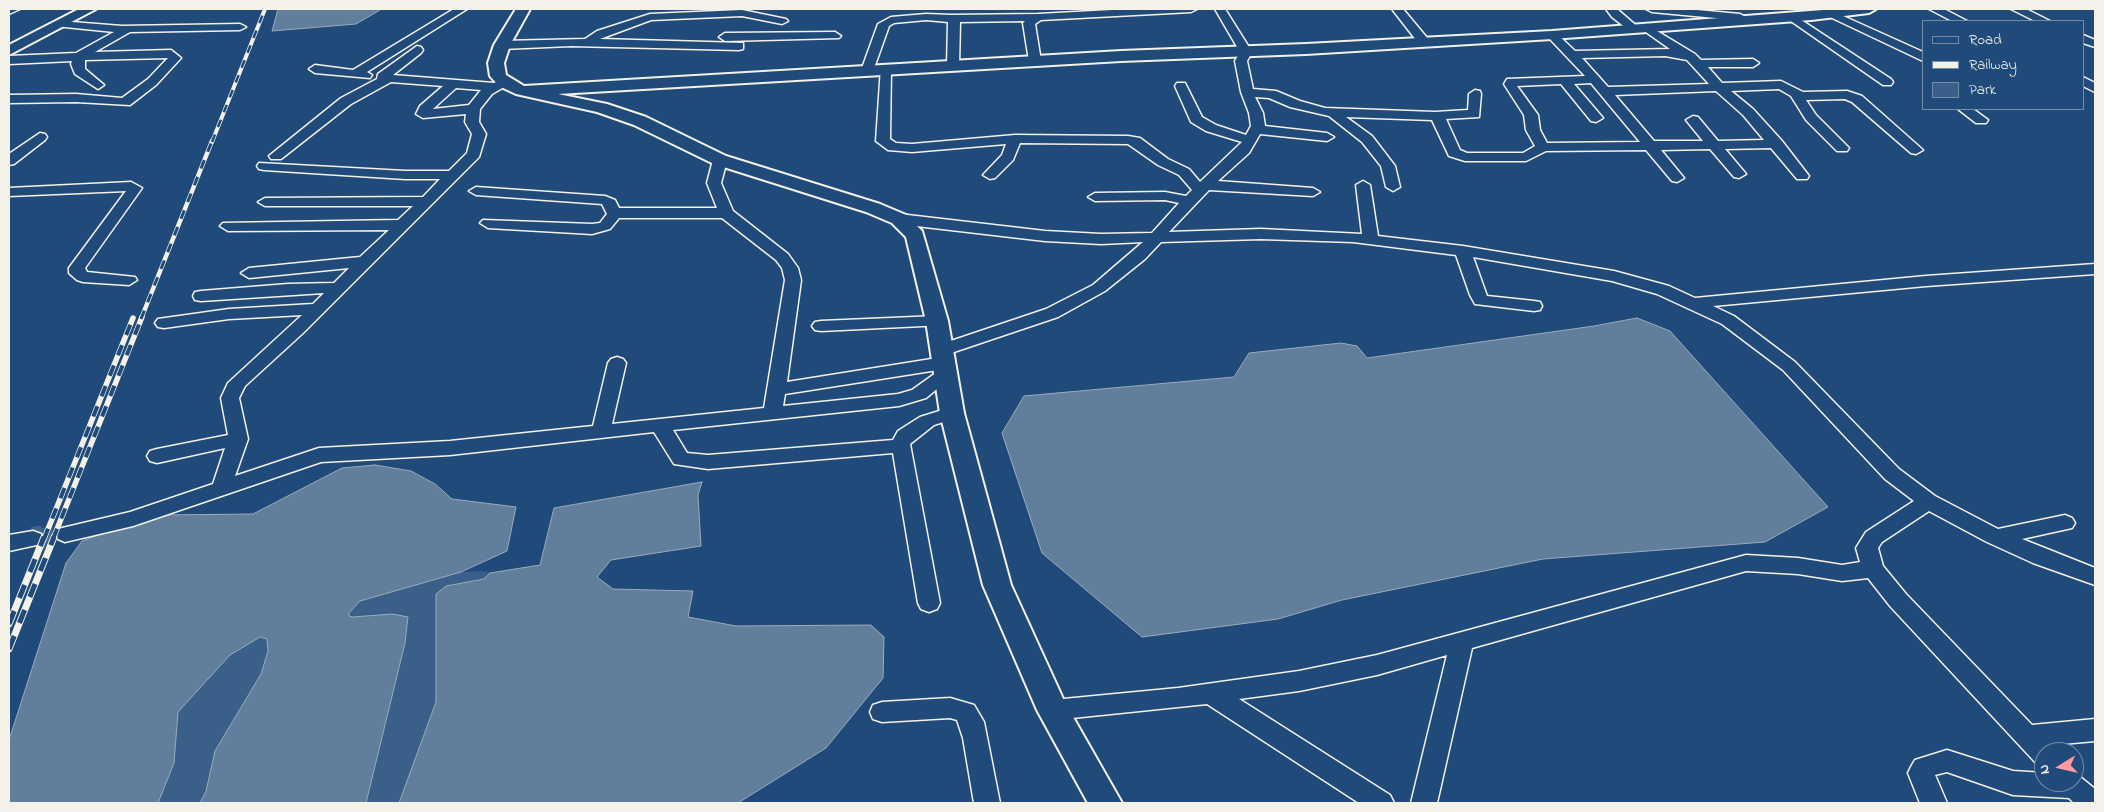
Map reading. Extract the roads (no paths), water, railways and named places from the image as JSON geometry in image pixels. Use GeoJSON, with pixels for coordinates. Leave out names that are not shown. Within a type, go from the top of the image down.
{"type":"FeatureCollection","features":[{"type":"Feature","properties":{"kind":"main road"},"geometry":{"type":"LineString","coordinates":[[9,51],[89,9]]}},
{"type":"Feature","properties":{"kind":"main road"},"geometry":{"type":"LineString","coordinates":[[523,9],[502,45],[496,63],[498,76],[506,87],[601,108],[640,121],[720,160],[873,208],[899,219],[916,235],[937,321],[952,413],[997,585],[1053,710],[1105,803]]}},
{"type":"Feature","properties":{"kind":"main road"},"geometry":{"type":"LineString","coordinates":[[506,87],[867,71],[1552,35],[1747,21],[1869,9]]}},
{"type":"Feature","properties":{"kind":"street"},"geometry":{"type":"LineString","coordinates":[[9,11],[14,9]]}},
{"type":"Feature","properties":{"kind":"street"},"geometry":{"type":"LineString","coordinates":[[355,74],[461,9]]}},
{"type":"Feature","properties":{"kind":"street"},"geometry":{"type":"LineString","coordinates":[[938,19],[1038,17],[1191,9]]}},
{"type":"Feature","properties":{"kind":"street"},"geometry":{"type":"LineString","coordinates":[[777,389],[944,362],[1078,301],[1113,278],[1139,256],[1254,135],[1258,119],[1247,92],[1241,61],[1246,52],[1220,9]]}},
{"type":"Feature","properties":{"kind":"street"},"geometry":{"type":"LineString","coordinates":[[1397,9],[1424,42]]}},
{"type":"Feature","properties":{"kind":"street"},"geometry":{"type":"LineString","coordinates":[[1612,9],[1616,15],[1685,54],[1698,64],[1720,88],[1748,112],[1777,144],[1802,176]]}},
{"type":"Feature","properties":{"kind":"street"},"geometry":{"type":"LineString","coordinates":[[1652,9],[1700,11],[1740,17],[1747,21]]}},
{"type":"Feature","properties":{"kind":"street"},"geometry":{"type":"LineString","coordinates":[[1935,9],[1959,20]]}},
{"type":"Feature","properties":{"kind":"street"},"geometry":{"type":"LineString","coordinates":[[2016,9],[2042,20]]}},
{"type":"Feature","properties":{"kind":"street"},"geometry":{"type":"LineString","coordinates":[[586,43],[601,33],[632,25],[644,14],[694,12],[748,13],[764,19],[782,21]]}},
{"type":"Feature","properties":{"kind":"street"},"geometry":{"type":"LineString","coordinates":[[1838,12],[1922,56]]}},
{"type":"Feature","properties":{"kind":"street"},"geometry":{"type":"LineString","coordinates":[[867,71],[884,24],[891,20],[926,17],[954,19]]}},
{"type":"Feature","properties":{"kind":"street"},"geometry":{"type":"LineString","coordinates":[[1035,61],[1030,23],[1038,17]]}},
{"type":"Feature","properties":{"kind":"street"},"geometry":{"type":"LineString","coordinates":[[1792,17],[1888,82]]}},
{"type":"Feature","properties":{"kind":"street"},"geometry":{"type":"LineString","coordinates":[[953,66],[954,19]]}},
{"type":"Feature","properties":{"kind":"street"},"geometry":{"type":"LineString","coordinates":[[59,24],[127,29],[240,27]]}},
{"type":"Feature","properties":{"kind":"street"},"geometry":{"type":"LineString","coordinates":[[98,85],[79,71],[77,64],[80,56],[127,29]]}},
{"type":"Feature","properties":{"kind":"street"},"geometry":{"type":"LineString","coordinates":[[1552,35],[1595,79],[1677,178]]}},
{"type":"Feature","properties":{"kind":"street"},"geometry":{"type":"LineString","coordinates":[[712,45],[720,38],[734,36],[761,38],[835,36]]}},
{"type":"Feature","properties":{"kind":"street"},"geometry":{"type":"LineString","coordinates":[[502,45],[586,43],[739,46]]}},
{"type":"Feature","properties":{"kind":"street"},"geometry":{"type":"LineString","coordinates":[[276,156],[346,101],[386,78],[417,50]]}},
{"type":"Feature","properties":{"kind":"street"},"geometry":{"type":"LineString","coordinates":[[1571,54],[1666,52],[1685,54]]}},
{"type":"Feature","properties":{"kind":"street"},"geometry":{"type":"LineString","coordinates":[[9,60],[164,54],[171,54],[175,58],[152,82],[125,102],[76,98],[9,99]]}},
{"type":"Feature","properties":{"kind":"street"},"geometry":{"type":"LineString","coordinates":[[1698,64],[1753,63]]}},
{"type":"Feature","properties":{"kind":"street"},"geometry":{"type":"LineString","coordinates":[[315,69],[386,78],[506,87]]}},
{"type":"Feature","properties":{"kind":"street"},"geometry":{"type":"LineString","coordinates":[[885,70],[883,136],[886,145],[912,148],[1015,139],[1118,138],[1135,142],[1163,162],[1184,172],[1198,192]]}},
{"type":"Feature","properties":{"kind":"street"},"geometry":{"type":"LineString","coordinates":[[1543,147],[1533,130],[1531,115],[1510,84],[1516,82],[1595,79]]}},
{"type":"Feature","properties":{"kind":"street"},"geometry":{"type":"LineString","coordinates":[[1564,80],[1596,118]]}},
{"type":"Feature","properties":{"kind":"street"},"geometry":{"type":"LineString","coordinates":[[454,83],[423,114],[473,109]]}},
{"type":"Feature","properties":{"kind":"street"},"geometry":{"type":"LineString","coordinates":[[1606,92],[1783,85],[1797,95],[1811,117],[1842,148]]}},
{"type":"Feature","properties":{"kind":"street"},"geometry":{"type":"LineString","coordinates":[[1181,86],[1196,119],[1211,128],[1254,135],[1327,137]]}},
{"type":"Feature","properties":{"kind":"street"},"geometry":{"type":"LineString","coordinates":[[221,489],[238,439],[238,431],[230,398],[237,383],[316,309],[474,154],[479,134],[472,122],[473,109],[483,94],[506,87]]}},
{"type":"Feature","properties":{"kind":"street"},"geometry":{"type":"LineString","coordinates":[[1247,92],[1271,94],[1294,104],[1333,113],[1435,116],[1474,114],[1475,94]]}},
{"type":"Feature","properties":{"kind":"street"},"geometry":{"type":"LineString","coordinates":[[1797,95],[1852,96],[1916,150]]}},
{"type":"Feature","properties":{"kind":"street"},"geometry":{"type":"LineString","coordinates":[[1967,110],[1981,120]]}},
{"type":"Feature","properties":{"kind":"street"},"geometry":{"type":"LineString","coordinates":[[1333,113],[1367,139],[1388,166],[1393,187]]}},
{"type":"Feature","properties":{"kind":"street"},"geometry":{"type":"LineString","coordinates":[[1435,116],[1439,119],[1454,152],[1458,156],[1526,157],[1543,147],[1777,144]]}},
{"type":"Feature","properties":{"kind":"street"},"geometry":{"type":"LineString","coordinates":[[1693,120],[1712,145],[1739,174]]}},
{"type":"Feature","properties":{"kind":"street"},"geometry":{"type":"LineString","coordinates":[[9,161],[40,136]]}},
{"type":"Feature","properties":{"kind":"street"},"geometry":{"type":"LineString","coordinates":[[990,175],[1008,157],[1015,139]]}},
{"type":"Feature","properties":{"kind":"street"},"geometry":{"type":"LineString","coordinates":[[720,160],[714,183],[726,213],[782,257],[790,268],[793,291],[788,310],[773,413]]}},
{"type":"Feature","properties":{"kind":"street"},"geometry":{"type":"LineString","coordinates":[[264,166],[405,175],[454,175]]}},
{"type":"Feature","properties":{"kind":"street"},"geometry":{"type":"LineString","coordinates":[[1363,184],[1371,239]]}},
{"type":"Feature","properties":{"kind":"street"},"geometry":{"type":"LineString","coordinates":[[9,192],[131,186],[135,188],[77,268],[77,273],[83,276],[129,280]]}},
{"type":"Feature","properties":{"kind":"street"},"geometry":{"type":"LineString","coordinates":[[476,191],[606,200],[610,203],[610,210],[615,213],[726,213]]}},
{"type":"Feature","properties":{"kind":"street"},"geometry":{"type":"LineString","coordinates":[[1095,197],[1165,196],[1198,192],[1313,192]]}},
{"type":"Feature","properties":{"kind":"street"},"geometry":{"type":"LineString","coordinates":[[265,202],[427,201]]}},
{"type":"Feature","properties":{"kind":"street"},"geometry":{"type":"LineString","coordinates":[[488,223],[592,229],[605,226],[615,213]]}},
{"type":"Feature","properties":{"kind":"street"},"geometry":{"type":"LineString","coordinates":[[899,219],[1063,237],[1155,238],[1268,234],[1371,239],[1463,251],[1614,276],[1663,290],[1728,320],[1789,366],[1868,451],[1892,474],[1928,501],[1968,524],[2041,558],[2095,577]]}},
{"type":"Feature","properties":{"kind":"street"},"geometry":{"type":"LineString","coordinates":[[228,226],[402,225]]}},
{"type":"Feature","properties":{"kind":"street"},"geometry":{"type":"LineString","coordinates":[[1463,251],[1478,295],[1482,300],[1534,306]]}},
{"type":"Feature","properties":{"kind":"street"},"geometry":{"type":"LineString","coordinates":[[249,273],[363,262]]}},
{"type":"Feature","properties":{"kind":"street"},"geometry":{"type":"LineString","coordinates":[[1693,303],[1926,281],[2095,269]]}},
{"type":"Feature","properties":{"kind":"street"},"geometry":{"type":"LineString","coordinates":[[201,296],[288,289],[337,288]]}},
{"type":"Feature","properties":{"kind":"street"},"geometry":{"type":"LineString","coordinates":[[164,323],[238,313],[316,309]]}},
{"type":"Feature","properties":{"kind":"street"},"geometry":{"type":"LineString","coordinates":[[821,326],[937,321]]}},
{"type":"Feature","properties":{"kind":"street"},"geometry":{"type":"LineString","coordinates":[[65,534],[133,519],[319,455],[450,448],[911,397],[930,387],[944,362]]}},
{"type":"Feature","properties":{"kind":"street"},"geometry":{"type":"LineString","coordinates":[[601,432],[617,363]]}},
{"type":"Feature","properties":{"kind":"street"},"geometry":{"type":"LineString","coordinates":[[929,603],[901,445],[905,436],[927,422],[952,413]]}},
{"type":"Feature","properties":{"kind":"street"},"geometry":{"type":"LineString","coordinates":[[660,426],[681,459],[692,461],[901,445]]}},
{"type":"Feature","properties":{"kind":"street"},"geometry":{"type":"LineString","coordinates":[[157,456],[238,439]]}},
{"type":"Feature","properties":{"kind":"street"},"geometry":{"type":"LineString","coordinates":[[1928,501],[1874,537],[1867,548],[1873,568],[1898,600],[2034,743]]}},
{"type":"Feature","properties":{"kind":"street"},"geometry":{"type":"LineString","coordinates":[[1995,536],[2066,523]]}},
{"type":"Feature","properties":{"kind":"street"},"geometry":{"type":"LineString","coordinates":[[9,543],[33,539]]}},
{"type":"Feature","properties":{"kind":"street"},"geometry":{"type":"LineString","coordinates":[[1053,710],[1211,694],[1309,679],[1377,665],[1746,563],[1798,566],[1842,573],[1873,568]]}},
{"type":"Feature","properties":{"kind":"street"},"geometry":{"type":"LineString","coordinates":[[1424,803],[1462,641]]}},
{"type":"Feature","properties":{"kind":"street"},"geometry":{"type":"LineString","coordinates":[[1211,694],[1381,803]]}},
{"type":"Feature","properties":{"kind":"street"},"geometry":{"type":"LineString","coordinates":[[882,712],[950,708],[964,712],[972,722],[987,803]]}},
{"type":"Feature","properties":{"kind":"street"},"geometry":{"type":"LineString","coordinates":[[2027,736],[2095,730]]}},
{"type":"Feature","properties":{"kind":"street"},"geometry":{"type":"LineString","coordinates":[[1934,803],[1927,791],[1921,773],[1924,768],[1939,762],[1947,761],[2013,783],[2034,786]]}},
{"type":"Feature","properties":{"kind":"tunnel"},"geometry":{"type":"LineString","coordinates":[[35,539],[65,534]]}},
{"type":"Feature","properties":{"kind":"tunnel"},"geometry":{"type":"LineString","coordinates":[[33,539],[43,537]]}},
{"type":"Feature","properties":{"kind":"railway"},"geometry":{"type":"LineString","coordinates":[[212,142],[265,9]]}},
{"type":"Feature","properties":{"kind":"railway"},"geometry":{"type":"LineString","coordinates":[[141,319],[212,141]]}},
{"type":"Feature","properties":{"kind":"railway"},"geometry":{"type":"LineString","coordinates":[[53,539],[142,317]]}},
{"type":"Feature","properties":{"kind":"railway"},"geometry":{"type":"LineString","coordinates":[[44,539],[133,318]]}},
{"type":"Feature","properties":{"kind":"railway"},"geometry":{"type":"LineString","coordinates":[[9,624],[44,537]]}},
{"type":"Feature","properties":{"kind":"railway"},"geometry":{"type":"LineString","coordinates":[[9,649],[54,537]]}}]}
